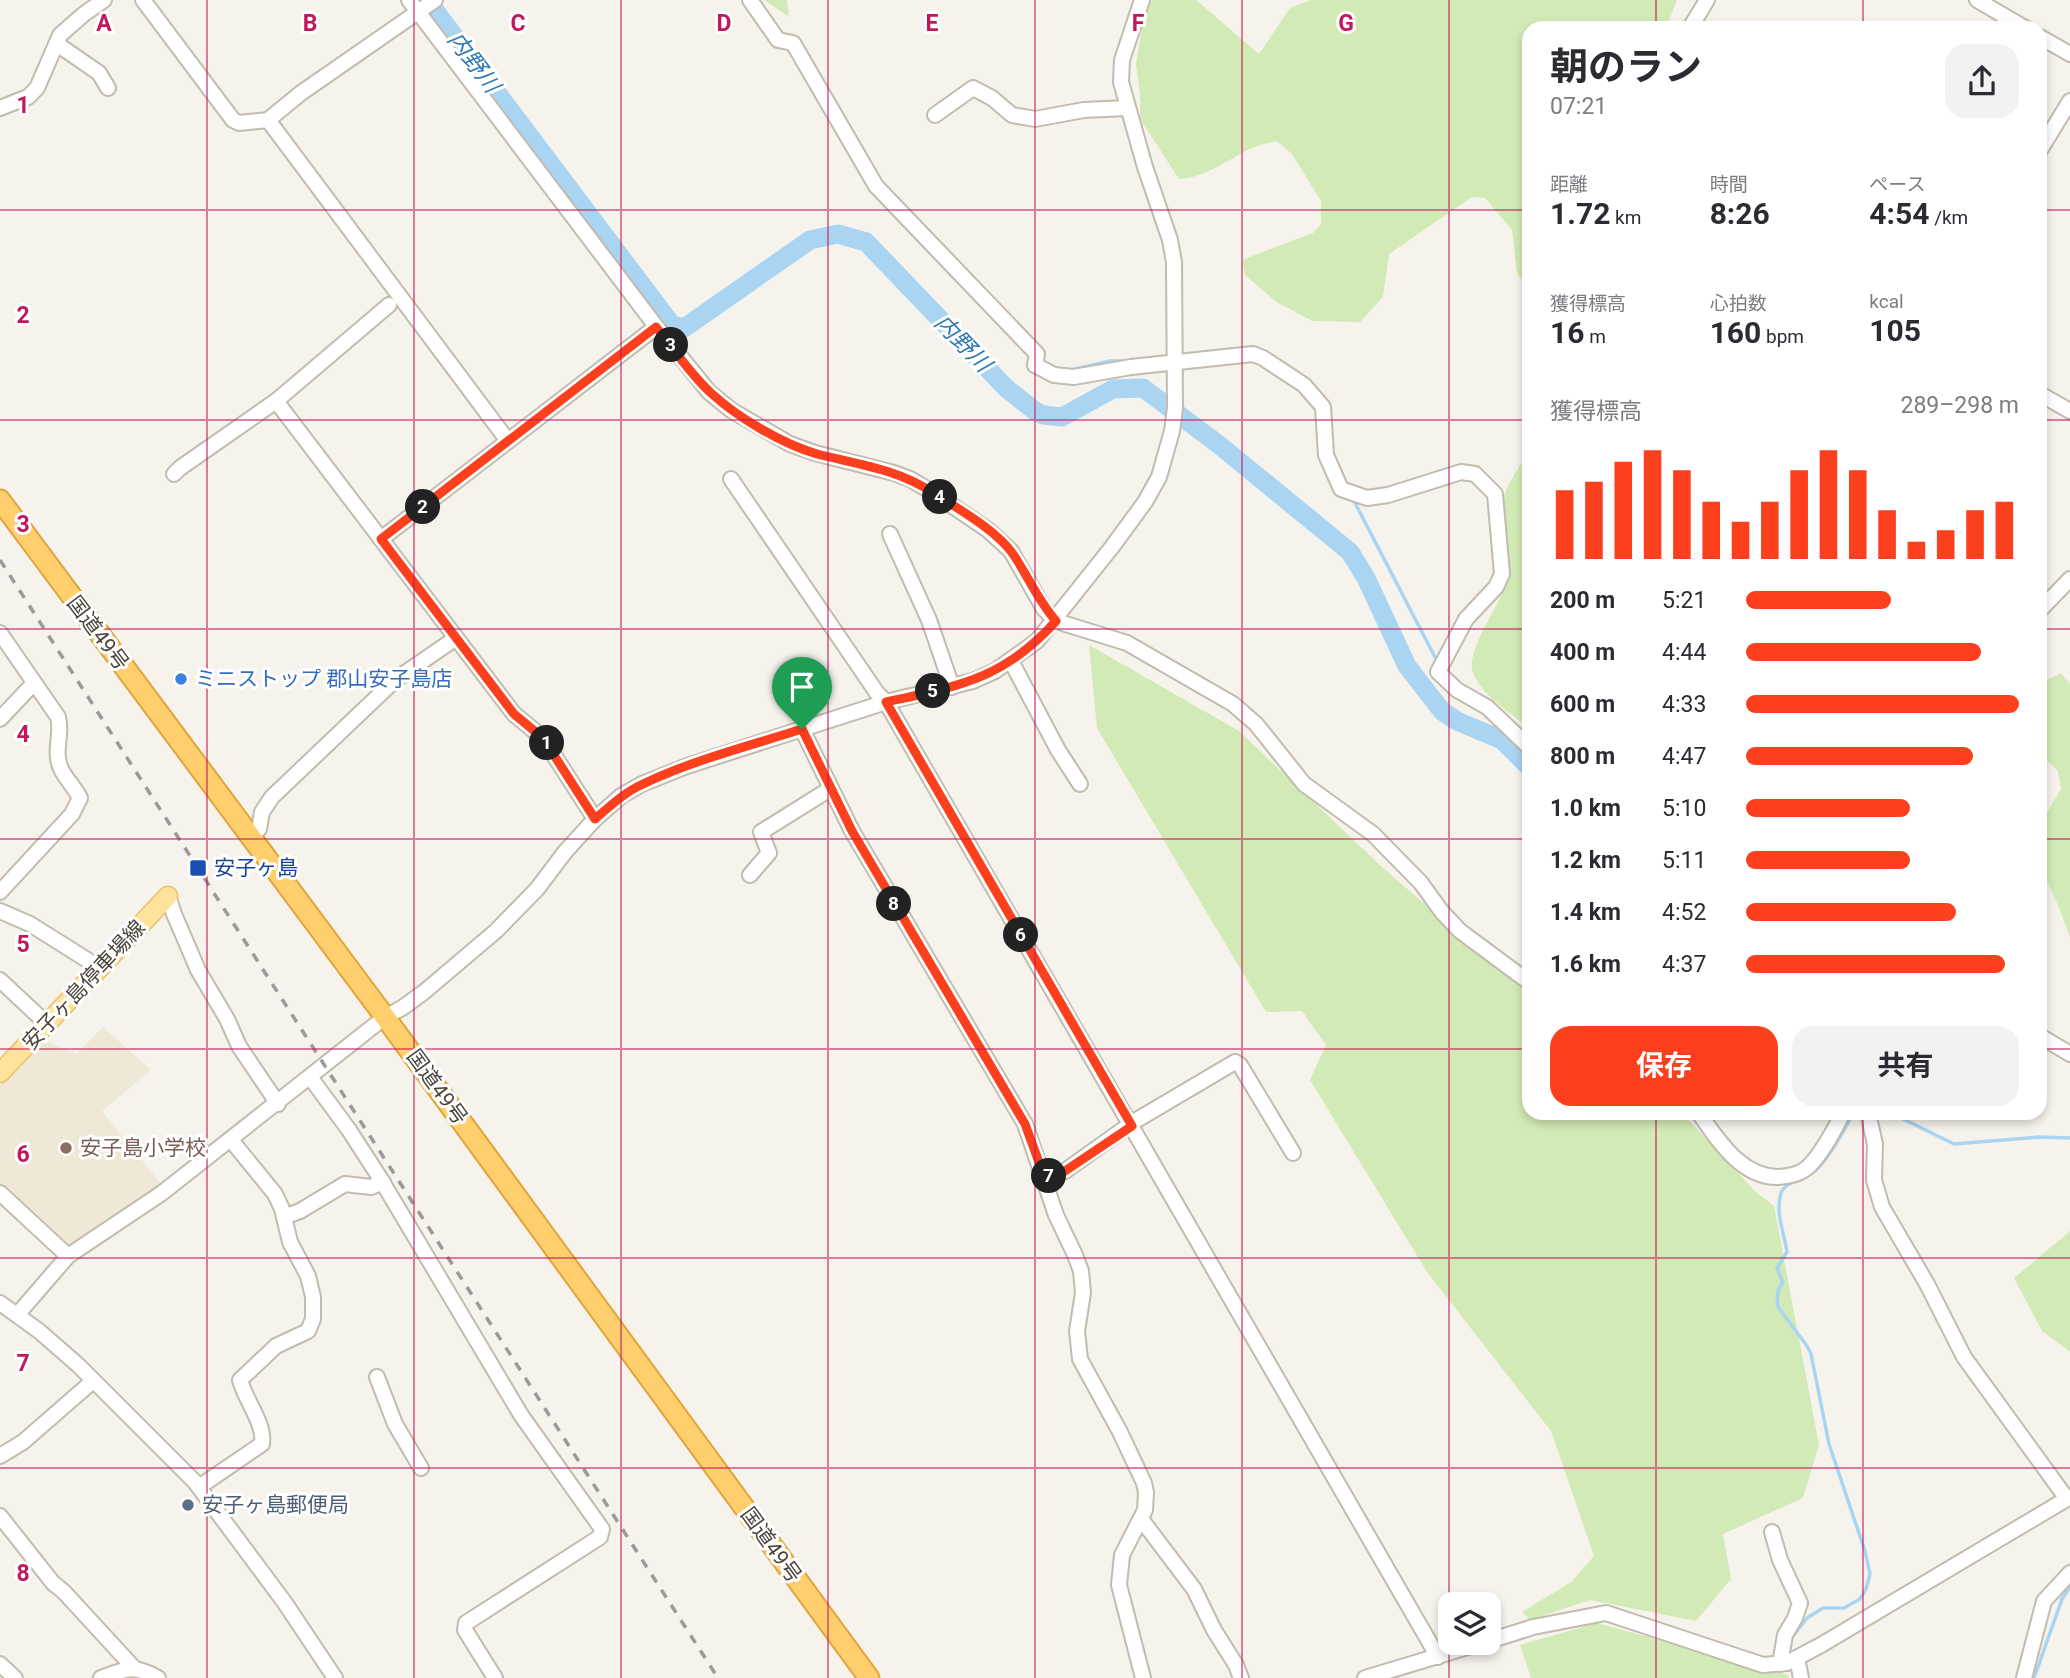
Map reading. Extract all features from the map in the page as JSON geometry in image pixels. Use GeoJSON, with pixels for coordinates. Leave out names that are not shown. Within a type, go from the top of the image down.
{"type":"FeatureCollection","features":[{"type":"Feature","properties":{"kind":"highway","name":"国道49号"},"geometry":{"type":"LineString","coordinates":[[0,500],[385,1017],[869,1678]]}},
{"type":"Feature","properties":{"kind":"main road","name":"安子ヶ島停車場線"},"geometry":{"type":"LineString","coordinates":[[0,1073],[168,896]]}},
{"type":"Feature","properties":{"kind":"street"},"geometry":{"type":"LineString","coordinates":[[0,108],[28,97],[37,89],[65,29],[104,0]]}},
{"type":"Feature","properties":{"kind":"street"},"geometry":{"type":"LineString","coordinates":[[143,0],[233,120],[241,123],[268,120],[301,93],[435,0]]}},
{"type":"Feature","properties":{"kind":"street"},"geometry":{"type":"LineString","coordinates":[[409,0],[709,392],[731,410],[790,444],[910,479],[988,530],[1011,551],[1044,609],[1056,621],[1127,643],[1233,704],[1256,724],[1304,784],[1373,834],[1421,883],[1460,931],[1522,977]]}},
{"type":"Feature","properties":{"kind":"street"},"geometry":{"type":"LineString","coordinates":[[750,0],[778,40],[793,43],[876,186],[1037,354],[1035,365],[1054,375],[1074,377],[1118,368],[1253,354],[1304,384],[1323,407],[1326,455],[1341,489],[1345,492],[1367,498],[1388,495],[1461,472],[1475,474],[1482,480],[1495,494],[1502,574],[1496,587],[1466,618],[1438,672],[1457,690],[1482,703],[1522,740]]}},
{"type":"Feature","properties":{"kind":"street"},"geometry":{"type":"LineString","coordinates":[[17,1315],[68,1256],[162,1193],[385,1017],[413,1000],[496,932],[537,889],[595,819],[621,796],[642,784],[687,766],[886,702],[974,681],[1011,661],[1037,641],[1056,621],[1145,502],[1159,477],[1172,431],[1175,363],[1174,262],[1170,240],[1121,82],[1122,60],[1142,0]]}},
{"type":"Feature","properties":{"kind":"street"},"geometry":{"type":"LineString","coordinates":[[1694,21],[1707,0]]}},
{"type":"Feature","properties":{"kind":"street"},"geometry":{"type":"LineString","coordinates":[[1977,0],[2013,21]]}},
{"type":"Feature","properties":{"kind":"street"},"geometry":{"type":"LineString","coordinates":[[2047,41],[2070,54]]}},
{"type":"Feature","properties":{"kind":"street"},"geometry":{"type":"LineString","coordinates":[[57,44],[99,72],[108,88]]}},
{"type":"Feature","properties":{"kind":"street"},"geometry":{"type":"LineString","coordinates":[[935,115],[973,88],[1012,115],[1035,119],[1084,110],[1128,108]]}},
{"type":"Feature","properties":{"kind":"street"},"geometry":{"type":"LineString","coordinates":[[2047,139],[2070,101]]}},
{"type":"Feature","properties":{"kind":"street"},"geometry":{"type":"LineString","coordinates":[[268,120],[508,441]]}},
{"type":"Feature","properties":{"kind":"street"},"geometry":{"type":"LineString","coordinates":[[174,474],[276,401],[389,305]]}},
{"type":"Feature","properties":{"kind":"street"},"geometry":{"type":"LineString","coordinates":[[381,539],[658,328]]}},
{"type":"Feature","properties":{"kind":"street"},"geometry":{"type":"LineString","coordinates":[[2047,398],[2070,411]]}},
{"type":"Feature","properties":{"kind":"street"},"geometry":{"type":"LineString","coordinates":[[276,401],[514,714],[543,738],[595,819]]}},
{"type":"Feature","properties":{"kind":"street"},"geometry":{"type":"LineString","coordinates":[[731,479],[877,693],[886,702],[1438,1657]]}},
{"type":"Feature","properties":{"kind":"street"},"geometry":{"type":"LineString","coordinates":[[890,534],[929,620],[952,687]]}},
{"type":"Feature","properties":{"kind":"street"},"geometry":{"type":"LineString","coordinates":[[2047,603],[2070,579]]}},
{"type":"Feature","properties":{"kind":"street"},"geometry":{"type":"LineString","coordinates":[[0,633],[58,718],[59,765],[80,798],[72,814],[0,892]]}},
{"type":"Feature","properties":{"kind":"street"},"geometry":{"type":"LineString","coordinates":[[252,837],[260,829],[262,812],[272,797],[395,680],[456,638]]}},
{"type":"Feature","properties":{"kind":"street"},"geometry":{"type":"LineString","coordinates":[[1011,661],[1058,750],[1080,784]]}},
{"type":"Feature","properties":{"kind":"street"},"geometry":{"type":"LineString","coordinates":[[0,719],[34,683]]}},
{"type":"Feature","properties":{"kind":"street"},"geometry":{"type":"LineString","coordinates":[[802,729],[830,789],[877,874],[1025,1124],[1056,1215],[1076,1255],[1083,1293],[1077,1340],[1080,1359],[1144,1483],[1146,1503],[1141,1519],[1122,1555],[1119,1572],[1119,1585],[1143,1678]]}},
{"type":"Feature","properties":{"kind":"street"},"geometry":{"type":"LineString","coordinates":[[750,875],[769,853],[761,832],[830,789]]}},
{"type":"Feature","properties":{"kind":"street"},"geometry":{"type":"LineString","coordinates":[[168,896],[198,970],[228,1019],[239,1046],[278,1104]]}},
{"type":"Feature","properties":{"kind":"street"},"geometry":{"type":"LineString","coordinates":[[0,911],[30,924],[100,968]]}},
{"type":"Feature","properties":{"kind":"street"},"geometry":{"type":"LineString","coordinates":[[0,979],[47,1024]]}},
{"type":"Feature","properties":{"kind":"street"},"geometry":{"type":"LineString","coordinates":[[2047,1040],[2070,1054]]}},
{"type":"Feature","properties":{"kind":"street"},"geometry":{"type":"LineString","coordinates":[[1044,1176],[1065,1171],[1132,1126],[1135,1121],[1235,1062],[1240,1065],[1293,1153]]}},
{"type":"Feature","properties":{"kind":"street"},"geometry":{"type":"LineString","coordinates":[[310,1077],[383,1182],[521,1415],[602,1529],[600,1537],[466,1623],[465,1630],[495,1678]]}},
{"type":"Feature","properties":{"kind":"street"},"geometry":{"type":"LineString","coordinates":[[1704,1120],[1718,1142],[1734,1157],[1761,1176],[1770,1178],[1794,1175],[1810,1165],[1839,1120]]}},
{"type":"Feature","properties":{"kind":"street"},"geometry":{"type":"LineString","coordinates":[[1501,1637],[1533,1627],[1606,1613],[1763,1665],[1780,1664],[1797,1658],[2068,1498],[1964,1357],[1927,1284],[1882,1207],[1874,1180],[1875,1144],[1870,1120]]}},
{"type":"Feature","properties":{"kind":"street"},"geometry":{"type":"LineString","coordinates":[[199,1487],[263,1443],[240,1381],[242,1375],[276,1346],[306,1333],[313,1323],[313,1297],[308,1276],[293,1249],[275,1194],[230,1140]]}},
{"type":"Feature","properties":{"kind":"street"},"geometry":{"type":"LineString","coordinates":[[284,1217],[300,1211],[345,1184],[371,1187],[383,1182]]}},
{"type":"Feature","properties":{"kind":"street"},"geometry":{"type":"LineString","coordinates":[[0,1194],[68,1256]]}},
{"type":"Feature","properties":{"kind":"street"},"geometry":{"type":"LineString","coordinates":[[0,1303],[62,1351],[199,1487],[285,1603],[335,1678]]}},
{"type":"Feature","properties":{"kind":"street"},"geometry":{"type":"LineString","coordinates":[[377,1377],[395,1424],[421,1468]]}},
{"type":"Feature","properties":{"kind":"street"},"geometry":{"type":"LineString","coordinates":[[0,1456],[23,1442],[93,1381]]}},
{"type":"Feature","properties":{"kind":"street"},"geometry":{"type":"LineString","coordinates":[[0,1516],[53,1583],[134,1668],[158,1678]]}},
{"type":"Feature","properties":{"kind":"street"},"geometry":{"type":"LineString","coordinates":[[1141,1519],[1194,1589],[1241,1678]]}},
{"type":"Feature","properties":{"kind":"street"},"geometry":{"type":"LineString","coordinates":[[1772,1532],[1780,1560],[1800,1602],[1796,1618],[1783,1641],[1780,1664]]}},
{"type":"Feature","properties":{"kind":"street"},"geometry":{"type":"LineString","coordinates":[[2024,1678],[2045,1601],[2070,1573]]}},
{"type":"Feature","properties":{"kind":"street"},"geometry":{"type":"LineString","coordinates":[[1365,1678],[1444,1655]]}},
{"type":"Feature","properties":{"kind":"street"},"geometry":{"type":"LineString","coordinates":[[1797,1658],[1801,1678]]}},
{"type":"Feature","properties":{"kind":"street"},"geometry":{"type":"LineString","coordinates":[[0,1664],[15,1678]]}},
{"type":"Feature","properties":{"kind":"street"},"geometry":{"type":"LineString","coordinates":[[101,1678],[122,1669],[134,1668]]}},
{"type":"Feature","properties":{"kind":"shaded area","name":"安子島小学校"},"geometry":{"type":"Polygon","coordinates":[[[103,1027],[151,1070],[102,1111],[161,1184],[66,1249],[0,1187],[0,1085],[46,1041],[77,1054],[103,1027]]]}},
{"type":"Feature","properties":{"kind":"green space"},"geometry":{"type":"Polygon","coordinates":[[[764,0],[787,0],[789,17],[764,0]]]}},
{"type":"Feature","properties":{"kind":"green space"},"geometry":{"type":"Polygon","coordinates":[[[1152,0],[1196,0],[1259,54],[1290,8],[1311,0],[1677,0],[1669,21],[1522,21],[1522,280],[1517,273],[1512,230],[1485,198],[1472,197],[1389,254],[1383,297],[1360,322],[1313,321],[1278,303],[1245,275],[1242,260],[1313,233],[1321,224],[1321,201],[1292,154],[1277,141],[1253,148],[1207,172],[1179,179],[1140,119],[1136,64],[1143,22],[1152,0]]]}},
{"type":"Feature","properties":{"kind":"green space"},"geometry":{"type":"Polygon","coordinates":[[[1522,462],[1522,723],[1482,688],[1473,673],[1472,663],[1479,640],[1505,584],[1501,512],[1504,496],[1522,462]]]}},
{"type":"Feature","properties":{"kind":"green space"},"geometry":{"type":"Polygon","coordinates":[[[1089,645],[1239,731],[1383,868],[1522,988],[1522,1120],[1689,1120],[1756,1192],[1774,1206],[1819,1445],[1803,1498],[1723,1534],[1731,1579],[1696,1621],[1590,1600],[1530,1620],[1522,1612],[1571,1582],[1594,1556],[1551,1431],[1427,1272],[1310,1080],[1326,1045],[1302,1011],[1266,1012],[1097,728],[1089,645]]]}},
{"type":"Feature","properties":{"kind":"green space"},"geometry":{"type":"Polygon","coordinates":[[[2061,673],[2070,684],[2070,937],[2047,881],[2047,812],[2061,789],[2058,771],[2047,761],[2047,680],[2061,673]]]}},
{"type":"Feature","properties":{"kind":"green space"},"geometry":{"type":"Polygon","coordinates":[[[2070,1231],[2070,1352],[2042,1331],[2014,1278],[2070,1231]]]}},
{"type":"Feature","properties":{"kind":"green space"},"geometry":{"type":"Polygon","coordinates":[[[1597,1623],[1788,1675],[1789,1678],[1531,1678],[1520,1645],[1597,1623]]]}},
{"type":"Feature","properties":{"kind":"waterway","name":"内野川"},"geometry":{"type":"LineString","coordinates":[[427,0],[672,325],[684,328],[810,240],[838,234],[866,242],[1006,388],[1035,411],[1043,415],[1062,417],[1113,389],[1143,388],[1218,444],[1350,552],[1366,578],[1407,666],[1442,711],[1457,721],[1502,740],[1522,760]]}},
{"type":"Feature","properties":{"kind":"waterway"},"geometry":{"type":"LineString","coordinates":[[896,216],[953,277]]}},
{"type":"Feature","properties":{"kind":"waterway"},"geometry":{"type":"LineString","coordinates":[[1071,370],[1110,361],[1129,361]]}},
{"type":"Feature","properties":{"kind":"waterway"},"geometry":{"type":"LineString","coordinates":[[1353,499],[1438,663]]}},
{"type":"Feature","properties":{"kind":"waterway"},"geometry":{"type":"LineString","coordinates":[[1793,1636],[1807,1618],[1823,1608],[1844,1608],[1860,1599],[1870,1574],[1865,1551],[1829,1444],[1811,1354],[1778,1307],[1777,1301],[1778,1291],[1783,1283],[1777,1268],[1787,1252],[1779,1215],[1781,1193],[1787,1185],[1813,1172],[1822,1163],[1849,1120]]}},
{"type":"Feature","properties":{"kind":"waterway"},"geometry":{"type":"LineString","coordinates":[[1905,1120],[1954,1144],[2039,1137],[2070,1138]]}},
{"type":"Feature","properties":{"kind":"waterway"},"geometry":{"type":"LineString","coordinates":[[2034,1678],[2062,1599],[2070,1587]]}},
{"type":"Feature","properties":{"kind":"railway"},"geometry":{"type":"LineString","coordinates":[[0,560],[718,1678]]}},
{"type":"Feature","properties":{"kind":"place","name":"ミニストップ 郡山安子島店"},"geometry":{"type":"Point","coordinates":[181,679]}},
{"type":"Feature","properties":{"kind":"place","name":"安子ヶ島"},"geometry":{"type":"Point","coordinates":[198,868]}},
{"type":"Feature","properties":{"kind":"place","name":"安子島小学校"},"geometry":{"type":"Point","coordinates":[66,1148]}},
{"type":"Feature","properties":{"kind":"place","name":"安子ヶ島郵便局"},"geometry":{"type":"Point","coordinates":[188,1505]}},
{"type":"Feature","properties":{"kind":"route"},"geometry":{"type":"LineString","coordinates":[[656,327],[709,392],[731,410],[790,444],[910,479],[988,530],[1011,551],[1044,609],[1056,621],[1037,641],[995,671],[974,681],[886,702],[1132,1126],[1065,1171],[1044,1176],[1025,1124],[852,831],[802,729],[687,766],[642,784],[621,796],[595,819],[543,738],[514,714],[381,539],[656,327]]}}]}
